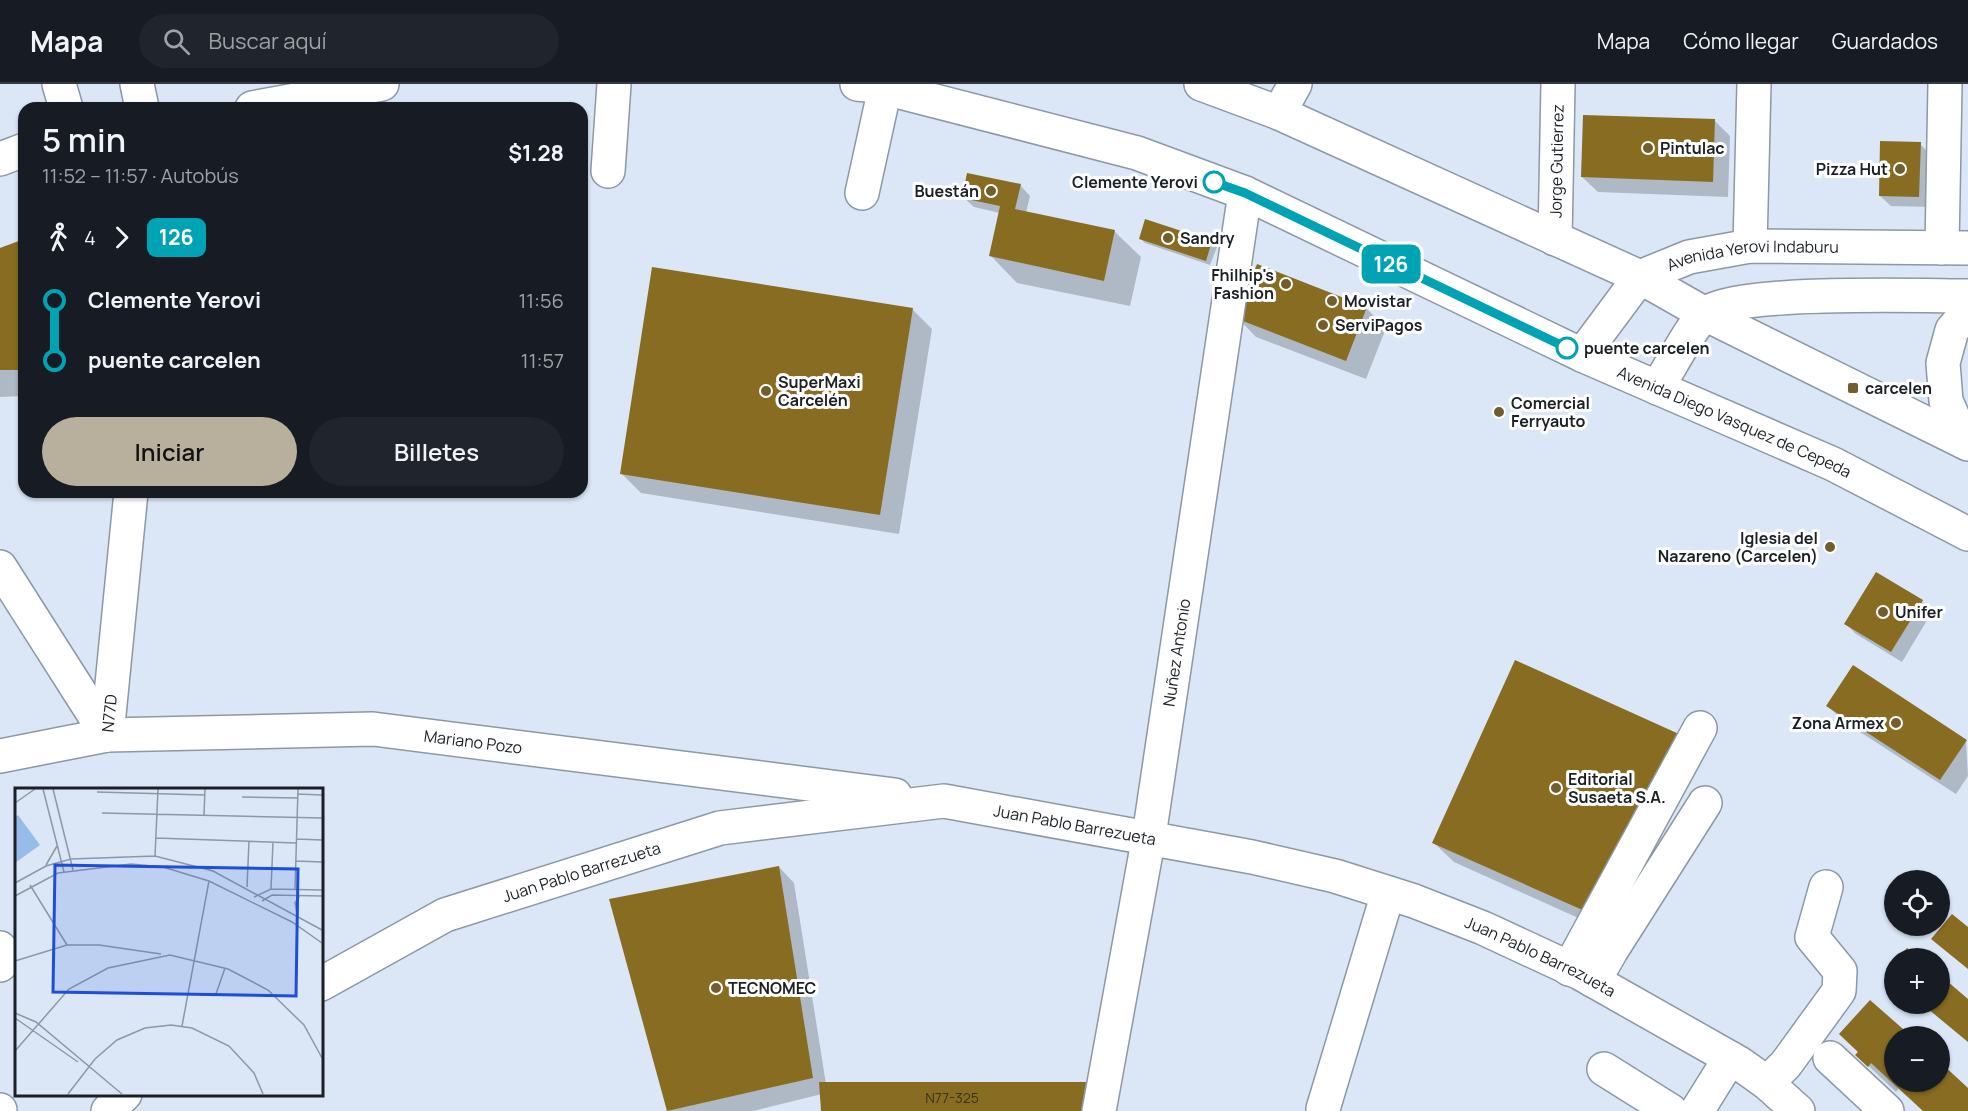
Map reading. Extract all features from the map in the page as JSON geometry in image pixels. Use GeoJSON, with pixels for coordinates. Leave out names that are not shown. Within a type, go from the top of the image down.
{"type":"FeatureCollection","features":[{"type":"Feature","properties":{"kind":"street"},"geometry":{"type":"LineString","coordinates":[[59,84],[64,102]]}},
{"type":"Feature","properties":{"kind":"street"},"geometry":{"type":"LineString","coordinates":[[137,84],[141,102]]}},
{"type":"Feature","properties":{"kind":"street"},"geometry":{"type":"LineString","coordinates":[[284,102],[382,84]]}},
{"type":"Feature","properties":{"kind":"street"},"geometry":{"type":"LineString","coordinates":[[608,171],[614,84]]}},
{"type":"Feature","properties":{"kind":"street"},"geometry":{"type":"LineString","coordinates":[[1201,84],[1279,113],[1640,277],[1704,314],[1966,443]]}},
{"type":"Feature","properties":{"kind":"street"},"geometry":{"type":"LineString","coordinates":[[1279,113],[1295,84]]}},
{"type":"Feature","properties":{"kind":"street","name":"Jorge Gutierrez"},"geometry":{"type":"LineString","coordinates":[[1555,239],[1558,84]]}},
{"type":"Feature","properties":{"kind":"street"},"geometry":{"type":"LineString","coordinates":[[1750,246],[1754,84]]}},
{"type":"Feature","properties":{"kind":"street"},"geometry":{"type":"LineString","coordinates":[[1945,84],[1955,248]]}},
{"type":"Feature","properties":{"kind":"street"},"geometry":{"type":"LineString","coordinates":[[862,193],[871,86]]}},
{"type":"Feature","properties":{"kind":"street","name":"Avenida Diego Vasquez de Cepeda"},"geometry":{"type":"LineString","coordinates":[[871,86],[1137,153],[1245,193],[1582,356],[1833,464],[1968,534]]}},
{"type":"Feature","properties":{"kind":"street"},"geometry":{"type":"LineString","coordinates":[[0,159],[18,152]]}},
{"type":"Feature","properties":{"kind":"street","name":"Nuñez Antonio"},"geometry":{"type":"LineString","coordinates":[[1099,1111],[1149,836],[1245,193]]}},
{"type":"Feature","properties":{"kind":"street","name":"Avenida Yerovi Indaburu"},"geometry":{"type":"LineString","coordinates":[[1640,277],[1689,257],[1750,246],[1955,248]]}},
{"type":"Feature","properties":{"kind":"street"},"geometry":{"type":"LineString","coordinates":[[1582,356],[1640,277]]}},
{"type":"Feature","properties":{"kind":"street"},"geometry":{"type":"LineString","coordinates":[[1657,388],[1704,314],[1725,306],[1762,298],[1968,296]]}},
{"type":"Feature","properties":{"kind":"street"},"geometry":{"type":"LineString","coordinates":[[1966,443],[1946,401],[1943,363],[1952,330],[1968,312]]}},
{"type":"Feature","properties":{"kind":"street","name":"N77D"},"geometry":{"type":"LineString","coordinates":[[107,735],[130,498]]}},
{"type":"Feature","properties":{"kind":"street","name":"N77D"},"geometry":{"type":"LineString","coordinates":[[0,567],[107,735]]}},
{"type":"Feature","properties":{"kind":"street"},"geometry":{"type":"LineString","coordinates":[[1582,975],[1700,728]]}},
{"type":"Feature","properties":{"kind":"street","name":"Mariano Pozo"},"geometry":{"type":"LineString","coordinates":[[0,756],[107,735],[373,729],[944,801]]}},
{"type":"Feature","properties":{"kind":"street","name":"Juan Pablo Barrezueta"},"geometry":{"type":"LineString","coordinates":[[322,983],[445,915],[720,828],[944,801],[1149,836],[1325,874],[1388,892],[1483,928],[1582,975],[1730,1058],[1767,1083],[1798,1111]]}},
{"type":"Feature","properties":{"kind":"street"},"geometry":{"type":"LineString","coordinates":[[1582,975],[1611,951],[1705,803]]}},
{"type":"Feature","properties":{"kind":"street"},"geometry":{"type":"LineString","coordinates":[[1767,1083],[1786,1064],[1839,991],[1840,971],[1812,937],[1826,887]]}},
{"type":"Feature","properties":{"kind":"street"},"geometry":{"type":"LineString","coordinates":[[1323,1109],[1388,892]]}},
{"type":"Feature","properties":{"kind":"street"},"geometry":{"type":"LineString","coordinates":[[0,948],[2,963],[0,965]]}},
{"type":"Feature","properties":{"kind":"street"},"geometry":{"type":"LineString","coordinates":[[1697,1111],[1730,1058]]}},
{"type":"Feature","properties":{"kind":"street"},"geometry":{"type":"LineString","coordinates":[[1830,1058],[1887,1111]]}},
{"type":"Feature","properties":{"kind":"street"},"geometry":{"type":"LineString","coordinates":[[1604,1069],[1671,1111]]}},
{"type":"Feature","properties":{"kind":"street"},"geometry":{"type":"LineString","coordinates":[[108,1111],[124,1096]]}},
{"type":"Feature","properties":{"kind":"building","name":"Pintulac"},"geometry":{"type":"Polygon","coordinates":[[[1583,115],[1715,119],[1713,182],[1581,177],[1583,115]]]}},
{"type":"Feature","properties":{"kind":"building","name":"Pizza Hut"},"geometry":{"type":"Polygon","coordinates":[[[1880,141],[1921,142],[1919,197],[1879,196],[1880,141]]]}},
{"type":"Feature","properties":{"kind":"building"},"geometry":{"type":"Polygon","coordinates":[[[967,173],[1021,184],[1015,209],[1115,230],[1104,281],[989,256],[1000,206],[962,198],[967,173]]]}},
{"type":"Feature","properties":{"kind":"building","name":"Sandry"},"geometry":{"type":"Polygon","coordinates":[[[1145,219],[1212,241],[1206,261],[1139,239],[1145,219]]]}},
{"type":"Feature","properties":{"kind":"building"},"geometry":{"type":"Polygon","coordinates":[[[18,241],[18,370],[0,370],[0,248],[18,241]]]}},
{"type":"Feature","properties":{"kind":"building"},"geometry":{"type":"Polygon","coordinates":[[[1257,264],[1367,307],[1346,361],[1235,318],[1257,264]]]}},
{"type":"Feature","properties":{"kind":"building","name":"SuperMaxi Carcelén"},"geometry":{"type":"Polygon","coordinates":[[[652,267],[913,308],[880,515],[620,474],[652,267]]]}},
{"type":"Feature","properties":{"kind":"building","name":"Unifer"},"geometry":{"type":"Polygon","coordinates":[[[1876,572],[1923,600],[1891,652],[1844,624],[1876,572]]]}},
{"type":"Feature","properties":{"kind":"building","name":"Editorial Susaeta S.A."},"geometry":{"type":"Polygon","coordinates":[[[1515,660],[1679,734],[1596,916],[1432,843],[1515,660]]]}},
{"type":"Feature","properties":{"kind":"building","name":"Zona Armex"},"geometry":{"type":"Polygon","coordinates":[[[1853,665],[1967,740],[1940,780],[1826,706],[1853,665]]]}},
{"type":"Feature","properties":{"kind":"building","name":"TECNOMEC"},"geometry":{"type":"Polygon","coordinates":[[[779,866],[813,1078],[667,1111],[609,899],[779,866]]]}},
{"type":"Feature","properties":{"kind":"building"},"geometry":{"type":"Polygon","coordinates":[[[1952,914],[1968,927],[1968,969],[1950,954],[1950,948],[1942,948],[1931,939],[1934,936],[1950,936],[1952,914]]]}},
{"type":"Feature","properties":{"kind":"building"},"geometry":{"type":"Polygon","coordinates":[[[1950,984],[1968,999],[1968,1042],[1934,1014],[1950,1014],[1950,984]]]}},
{"type":"Feature","properties":{"kind":"building"},"geometry":{"type":"Polygon","coordinates":[[[1870,1000],[1900,1026],[1884,1026],[1884,1075],[1871,1063],[1868,1067],[1855,1055],[1858,1052],[1839,1034],[1870,1000]]]}},
{"type":"Feature","properties":{"kind":"building"},"geometry":{"type":"Polygon","coordinates":[[[1950,1071],[1968,1088],[1968,1111],[1923,1111],[1902,1092],[1950,1092],[1950,1071]]]}},
{"type":"Feature","properties":{"kind":"building"},"geometry":{"type":"Polygon","coordinates":[[[819,1082],[1086,1082],[1081,1111],[821,1111],[819,1082]]]}},
{"type":"Feature","properties":{"kind":"bus line","name":"126"},"geometry":{"type":"LineString","coordinates":[[1214,182],[1245,193],[1567,348]]}},
{"type":"Feature","properties":{"kind":"place","name":"Pintulac"},"geometry":{"type":"Point","coordinates":[1648,148]}},
{"type":"Feature","properties":{"kind":"place","name":"Pizza Hut"},"geometry":{"type":"Point","coordinates":[1900,169]}},
{"type":"Feature","properties":{"kind":"place","name":"Clemente Yerovi"},"geometry":{"type":"Point","coordinates":[1214,182]}},
{"type":"Feature","properties":{"kind":"place","name":"Buestán"},"geometry":{"type":"Point","coordinates":[991,191]}},
{"type":"Feature","properties":{"kind":"place","name":"Sandry"},"geometry":{"type":"Point","coordinates":[1168,238]}},
{"type":"Feature","properties":{"kind":"place","name":"Fhilhip's Fashion"},"geometry":{"type":"Point","coordinates":[1286,284]}},
{"type":"Feature","properties":{"kind":"place","name":"Movistar"},"geometry":{"type":"Point","coordinates":[1332,301]}},
{"type":"Feature","properties":{"kind":"place","name":"ServiPagos"},"geometry":{"type":"Point","coordinates":[1323,325]}},
{"type":"Feature","properties":{"kind":"place","name":"puente carcelen"},"geometry":{"type":"Point","coordinates":[1567,348]}},
{"type":"Feature","properties":{"kind":"place","name":"carcelen"},"geometry":{"type":"Point","coordinates":[1853,388]}},
{"type":"Feature","properties":{"kind":"place","name":"SuperMaxi Carcelén"},"geometry":{"type":"Point","coordinates":[766,391]}},
{"type":"Feature","properties":{"kind":"place","name":"Comercial Ferryauto"},"geometry":{"type":"Point","coordinates":[1499,412]}},
{"type":"Feature","properties":{"kind":"place","name":"Iglesia del Nazareno (Carcelen)"},"geometry":{"type":"Point","coordinates":[1830,547]}},
{"type":"Feature","properties":{"kind":"place","name":"Unifer"},"geometry":{"type":"Point","coordinates":[1883,612]}},
{"type":"Feature","properties":{"kind":"place","name":"Zona Armex"},"geometry":{"type":"Point","coordinates":[1896,723]}},
{"type":"Feature","properties":{"kind":"place","name":"Editorial Susaeta S.A."},"geometry":{"type":"Point","coordinates":[1556,788]}},
{"type":"Feature","properties":{"kind":"place","name":"TECNOMEC"},"geometry":{"type":"Point","coordinates":[716,988]}}]}
